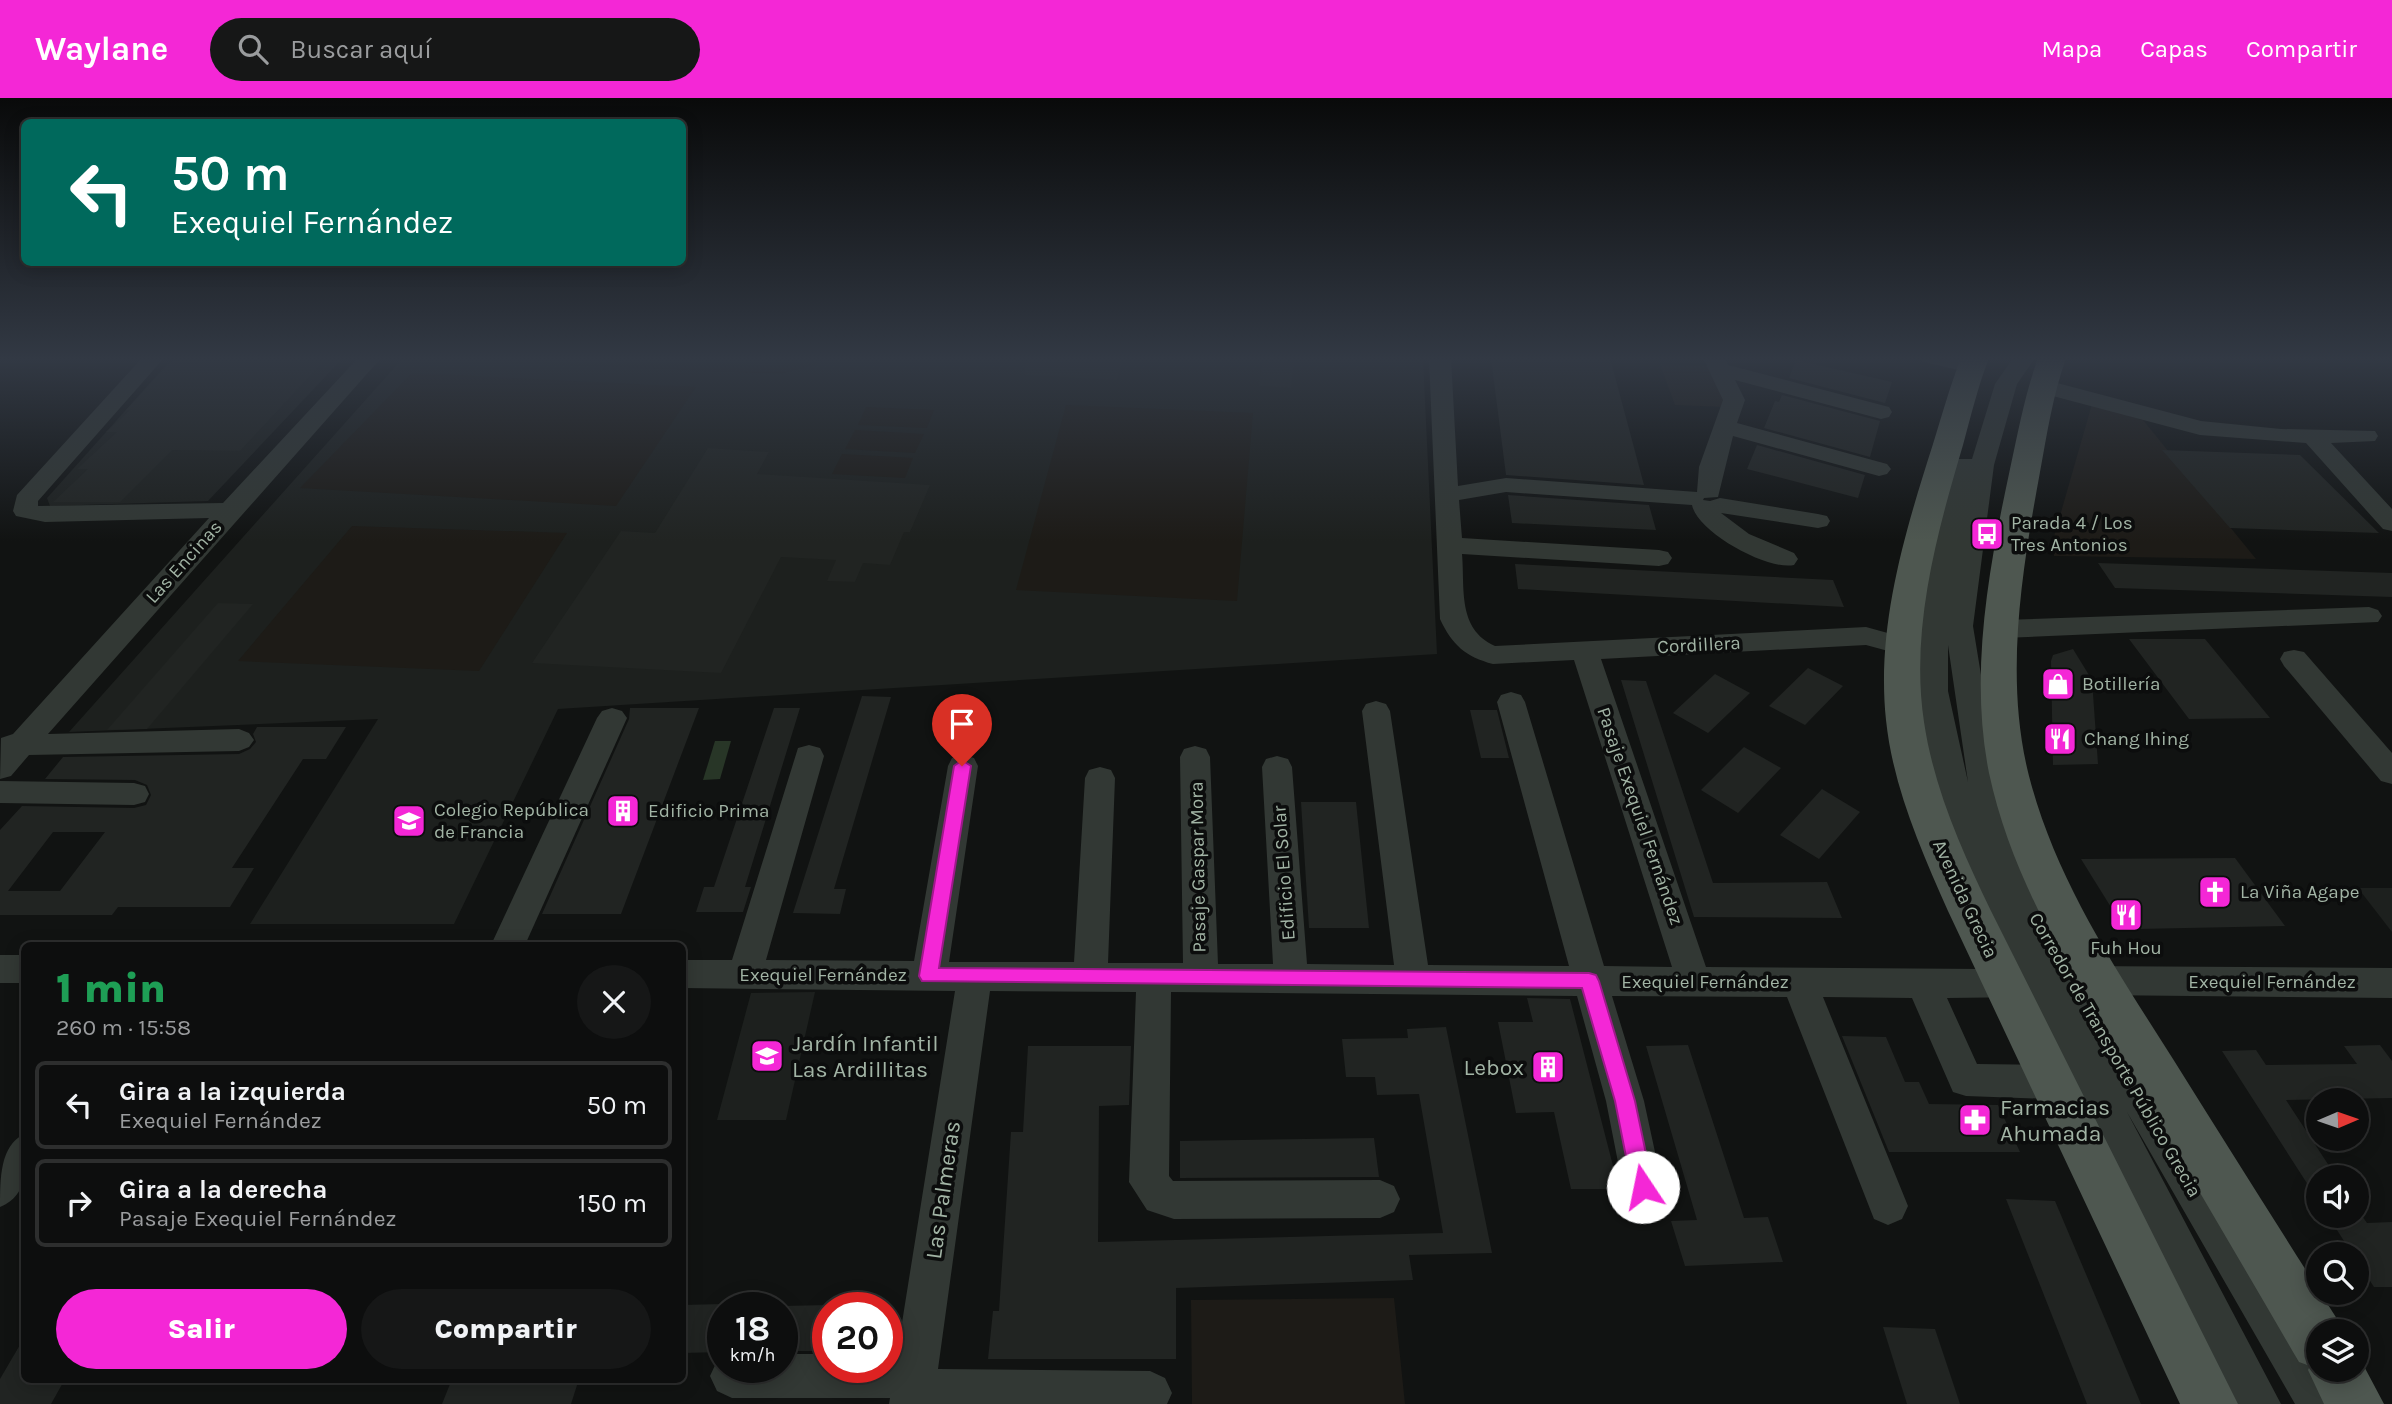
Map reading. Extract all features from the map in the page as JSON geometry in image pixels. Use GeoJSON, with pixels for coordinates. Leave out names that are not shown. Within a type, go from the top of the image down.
{"type":"FeatureCollection","features":[{"type":"Feature","properties":{"kind":"main road","name":"Avenida Grecia"},"geometry":{"type":"LineString","coordinates":[[1961,419],[1924,521],[1903,646],[1902,683],[1908,729],[1929,819],[2306,1324]]}},
{"type":"Feature","properties":{"kind":"main road","name":"Avenida Grecia"},"geometry":{"type":"LineString","coordinates":[[2030,419],[2011,536],[2000,700],[2004,747],[2011,781],[2049,888],[2053,982],[2050,1082],[2210,1404]]}},
{"type":"Feature","properties":{"kind":"main road"},"geometry":{"type":"LineString","coordinates":[[2343,1382],[2357,1404]]}},
{"type":"Feature","properties":{"kind":"street"},"geometry":{"type":"LineString","coordinates":[[98,419],[26,500],[25,511],[45,515],[230,510]]}},
{"type":"Feature","properties":{"kind":"street","name":"Las Encinas"},"geometry":{"type":"LineString","coordinates":[[0,768],[11,745],[314,419]]}},
{"type":"Feature","properties":{"kind":"street"},"geometry":{"type":"LineString","coordinates":[[1443,419],[1449,545],[1659,558]]}},
{"type":"Feature","properties":{"kind":"street"},"geometry":{"type":"LineString","coordinates":[[1729,419],[1711,467],[1706,500],[1721,529],[1739,542],[1785,559]]}},
{"type":"Feature","properties":{"kind":"street","name":"Corredor de Transporte Público Grecia"},"geometry":{"type":"LineString","coordinates":[[1975,419],[1950,523],[1936,635],[1934,688],[1944,752],[1959,810],[1985,874],[2320,1404]]}},
{"type":"Feature","properties":{"kind":"street","name":"Corredor de Transporte Público Grecia"},"geometry":{"type":"LineString","coordinates":[[1996,419],[1982,465],[1959,626],[1984,785],[2053,982],[2259,1404]]}},
{"type":"Feature","properties":{"kind":"street"},"geometry":{"type":"LineString","coordinates":[[2176,419],[2200,428],[2247,434],[2367,436]]}},
{"type":"Feature","properties":{"kind":"street"},"geometry":{"type":"LineString","coordinates":[[1726,428],[1880,469]]}},
{"type":"Feature","properties":{"kind":"street"},"geometry":{"type":"LineString","coordinates":[[2312,436],[2392,524]]}},
{"type":"Feature","properties":{"kind":"street"},"geometry":{"type":"LineString","coordinates":[[1447,495],[1506,485],[1706,500],[1818,521]]}},
{"type":"Feature","properties":{"kind":"street","name":"Cordillera"},"geometry":{"type":"LineString","coordinates":[[1449,545],[1453,619],[1462,638],[1473,649],[1493,655],[1866,636],[1903,646]]}},
{"type":"Feature","properties":{"kind":"street"},"geometry":{"type":"LineString","coordinates":[[2003,629],[2369,616]]}},
{"type":"Feature","properties":{"kind":"street","name":"Pasaje Exequiel Fernández"},"geometry":{"type":"LineString","coordinates":[[1585,652],[1694,982]]}},
{"type":"Feature","properties":{"kind":"street"},"geometry":{"type":"LineString","coordinates":[[2294,659],[2392,773]]}},
{"type":"Feature","properties":{"kind":"street"},"geometry":{"type":"LineString","coordinates":[[1511,702],[1625,1101],[1646,1203]]}},
{"type":"Feature","properties":{"kind":"street"},"geometry":{"type":"LineString","coordinates":[[1376,711],[1413,979]]}},
{"type":"Feature","properties":{"kind":"street"},"geometry":{"type":"LineString","coordinates":[[509,942],[612,718]]}},
{"type":"Feature","properties":{"kind":"street"},"geometry":{"type":"LineString","coordinates":[[11,745],[239,740]]}},
{"type":"Feature","properties":{"kind":"street"},"geometry":{"type":"LineString","coordinates":[[745,975],[809,756]]}},
{"type":"Feature","properties":{"kind":"street","name":"Pasaje Gaspar Mora"},"geometry":{"type":"LineString","coordinates":[[1195,757],[1201,978]]}},
{"type":"Feature","properties":{"kind":"street"},"geometry":{"type":"LineString","coordinates":[[929,976],[962,766]]}},
{"type":"Feature","properties":{"kind":"street","name":"Edificio El Solar"},"geometry":{"type":"LineString","coordinates":[[1277,767],[1291,978]]}},
{"type":"Feature","properties":{"kind":"street"},"geometry":{"type":"LineString","coordinates":[[1090,977],[1100,778]]}},
{"type":"Feature","properties":{"kind":"street"},"geometry":{"type":"LineString","coordinates":[[0,792],[134,794]]}},
{"type":"Feature","properties":{"kind":"street"},"geometry":{"type":"LineString","coordinates":[[0,969],[21,969]]}},
{"type":"Feature","properties":{"kind":"street","name":"Exequiel Fernández"},"geometry":{"type":"LineString","coordinates":[[686,974],[1923,984],[2392,983]]}},
{"type":"Feature","properties":{"kind":"street","name":"Las Palmeras"},"geometry":{"type":"LineString","coordinates":[[913,1390],[975,976]]}},
{"type":"Feature","properties":{"kind":"street"},"geometry":{"type":"LineString","coordinates":[[1154,978],[1149,1182],[1154,1191],[1174,1200],[1380,1199]]}},
{"type":"Feature","properties":{"kind":"street"},"geometry":{"type":"LineString","coordinates":[[1799,982],[1888,1206]]}},
{"type":"Feature","properties":{"kind":"street"},"geometry":{"type":"LineString","coordinates":[[1923,984],[1966,1080],[2050,1082]]}},
{"type":"Feature","properties":{"kind":"street"},"geometry":{"type":"LineString","coordinates":[[0,1188],[21,1156]]}},
{"type":"Feature","properties":{"kind":"street"},"geometry":{"type":"LineString","coordinates":[[798,1381],[913,1390],[1150,1393]]}},
{"type":"Feature","properties":{"kind":"shaded area"},"geometry":{"type":"Polygon","coordinates":[[[118,419],[285,419],[208,501],[50,506],[47,498],[118,419]]]}},
{"type":"Feature","properties":{"kind":"shaded area"},"geometry":{"type":"Polygon","coordinates":[[[349,419],[1426,419],[1437,654],[558,709],[454,924],[250,924],[378,719],[69,732],[349,419]]]}},
{"type":"Feature","properties":{"kind":"shaded area"},"geometry":{"type":"Polygon","coordinates":[[[367,419],[675,419],[616,506],[300,488],[367,419]]]}},
{"type":"Feature","properties":{"kind":"shaded area"},"geometry":{"type":"Polygon","coordinates":[[[861,419],[931,419],[927,428],[858,425],[861,419]]]}},
{"type":"Feature","properties":{"kind":"shaded area"},"geometry":{"type":"Polygon","coordinates":[[[1062,419],[1252,419],[1237,601],[1016,590],[1062,419]]]}},
{"type":"Feature","properties":{"kind":"shaded area"},"geometry":{"type":"Polygon","coordinates":[[[2088,419],[2140,419],[2256,559],[2054,556],[2053,540],[2088,419]]]}},
{"type":"Feature","properties":{"kind":"shaded area"},"geometry":{"type":"Polygon","coordinates":[[[855,430],[924,434],[915,453],[845,449],[855,430]]]}},
{"type":"Feature","properties":{"kind":"shaded area"},"geometry":{"type":"Polygon","coordinates":[[[842,454],[913,458],[905,478],[832,474],[842,454]]]}},
{"type":"Feature","properties":{"kind":"shaded area"},"geometry":{"type":"Polygon","coordinates":[[[352,526],[567,533],[479,671],[238,661],[352,526]]]}},
{"type":"Feature","properties":{"kind":"shaded area"},"geometry":{"type":"Polygon","coordinates":[[[715,741],[731,741],[720,779],[703,780],[715,741]]]}},
{"type":"Feature","properties":{"kind":"shaded area"},"geometry":{"type":"Polygon","coordinates":[[[2358,888],[2392,888],[2392,932],[2358,888]]]}},
{"type":"Feature","properties":{"kind":"shaded area","name":"Jardín Infantil Las Ardillitas"},"geometry":{"type":"Polygon","coordinates":[[[815,992],[786,1120],[717,1120],[751,993],[815,992]]]}},
{"type":"Feature","properties":{"kind":"shaded area"},"geometry":{"type":"Polygon","coordinates":[[[1394,1298],[1405,1404],[1192,1404],[1191,1300],[1394,1298]]]}},
{"type":"Feature","properties":{"kind":"building"},"geometry":{"type":"Polygon","coordinates":[[[120,419],[270,419],[240,451],[172,450],[120,502],[53,502],[88,469],[77,469],[117,432],[106,432],[120,419]]]}},
{"type":"Feature","properties":{"kind":"building"},"geometry":{"type":"Polygon","coordinates":[[[1499,419],[1626,419],[1644,485],[1506,475],[1499,419]]]}},
{"type":"Feature","properties":{"kind":"building"},"geometry":{"type":"Polygon","coordinates":[[[1768,419],[1880,421],[1870,457],[1764,428],[1768,419]]]}},
{"type":"Feature","properties":{"kind":"building"},"geometry":{"type":"Polygon","coordinates":[[[1757,445],[1865,475],[1858,498],[1747,469],[1757,445]]]}},
{"type":"Feature","properties":{"kind":"building"},"geometry":{"type":"Polygon","coordinates":[[[708,448],[769,452],[757,474],[930,485],[910,532],[904,532],[890,565],[863,563],[855,582],[827,581],[836,560],[781,557],[721,673],[532,663],[621,531],[655,533],[708,448]]]}},
{"type":"Feature","properties":{"kind":"building"},"geometry":{"type":"Polygon","coordinates":[[[2162,450],[2300,455],[2379,533],[2230,528],[2162,450]]]}},
{"type":"Feature","properties":{"kind":"building"},"geometry":{"type":"Polygon","coordinates":[[[1508,495],[1649,505],[1656,530],[1512,523],[1508,495]]]}},
{"type":"Feature","properties":{"kind":"building"},"geometry":{"type":"Polygon","coordinates":[[[2098,563],[2392,573],[2392,597],[2115,588],[2098,563]]]}},
{"type":"Feature","properties":{"kind":"building"},"geometry":{"type":"Polygon","coordinates":[[[1515,564],[1833,580],[1844,607],[1518,589],[1515,564]]]}},
{"type":"Feature","properties":{"kind":"building"},"geometry":{"type":"Polygon","coordinates":[[[218,603],[253,604],[147,729],[107,730],[218,603]]]}},
{"type":"Feature","properties":{"kind":"building"},"geometry":{"type":"Polygon","coordinates":[[[2129,639],[2205,639],[2270,718],[2189,719],[2129,639]]]}},
{"type":"Feature","properties":{"kind":"building"},"geometry":{"type":"Polygon","coordinates":[[[2073,649],[2092,680],[2098,764],[2053,765],[2051,661],[2053,655],[2073,649]]]}},
{"type":"Feature","properties":{"kind":"building"},"geometry":{"type":"Polygon","coordinates":[[[1808,668],[1843,686],[1805,725],[1769,706],[1808,668]]]}},
{"type":"Feature","properties":{"kind":"building"},"geometry":{"type":"Polygon","coordinates":[[[1715,674],[1750,693],[1708,733],[1673,713],[1715,674]]]}},
{"type":"Feature","properties":{"kind":"building"},"geometry":{"type":"Polygon","coordinates":[[[1621,680],[1646,681],[1713,883],[1827,882],[1842,918],[1694,917],[1621,680]]]}},
{"type":"Feature","properties":{"kind":"building"},"geometry":{"type":"Polygon","coordinates":[[[862,696],[891,697],[834,889],[846,889],[840,914],[793,913],[862,696]]]}},
{"type":"Feature","properties":{"kind":"building","name":"Edificio Prima"},"geometry":{"type":"Polygon","coordinates":[[[630,708],[699,708],[621,914],[542,914],[629,719],[630,708]]]}},
{"type":"Feature","properties":{"kind":"building"},"geometry":{"type":"Polygon","coordinates":[[[774,708],[800,708],[745,887],[751,887],[743,912],[696,912],[704,887],[714,887],[774,708]]]}},
{"type":"Feature","properties":{"kind":"building"},"geometry":{"type":"Polygon","coordinates":[[[1470,710],[1497,710],[1509,758],[1481,758],[1470,710]]]}},
{"type":"Feature","properties":{"kind":"building"},"geometry":{"type":"Polygon","coordinates":[[[257,727],[346,727],[326,759],[303,759],[232,868],[254,868],[230,907],[118,907],[112,915],[0,915],[0,830],[22,806],[134,808],[146,805],[151,795],[147,785],[135,780],[45,779],[63,757],[239,754],[250,749],[256,742],[253,734],[257,727]],[[53,832],[8,891],[60,891],[105,832],[53,832]]]}},
{"type":"Feature","properties":{"kind":"building"},"geometry":{"type":"Polygon","coordinates":[[[1744,747],[1781,768],[1738,813],[1701,790],[1744,747]]]}},
{"type":"Feature","properties":{"kind":"building"},"geometry":{"type":"Polygon","coordinates":[[[1822,789],[1860,812],[1819,859],[1780,835],[1822,789]]]}},
{"type":"Feature","properties":{"kind":"building"},"geometry":{"type":"Polygon","coordinates":[[[1301,802],[1356,802],[1369,928],[1309,928],[1301,802]]]}},
{"type":"Feature","properties":{"kind":"building"},"geometry":{"type":"Polygon","coordinates":[[[2235,858],[2285,926],[2137,929],[2114,912],[2081,859],[2235,858]]]}},
{"type":"Feature","properties":{"kind":"building","name":"Lebox"},"geometry":{"type":"Polygon","coordinates":[[[1527,998],[1570,999],[1619,1189],[1571,1189],[1554,1112],[1516,1113],[1498,1022],[1533,1022],[1527,998]]]}},
{"type":"Feature","properties":{"kind":"building"},"geometry":{"type":"Polygon","coordinates":[[[1446,1027],[1492,1253],[1409,1255],[1413,1280],[1176,1288],[1176,1359],[988,1359],[993,1311],[999,1311],[1011,1132],[1023,1132],[1028,1046],[1131,1046],[1129,1105],[1099,1106],[1098,1242],[1443,1233],[1419,1094],[1377,1095],[1375,1077],[1346,1077],[1342,1039],[1408,1038],[1407,1029],[1446,1027]]]}},
{"type":"Feature","properties":{"kind":"building"},"geometry":{"type":"Polygon","coordinates":[[[1842,1036],[1886,1037],[1905,1082],[1919,1082],[1929,1104],[1998,1105],[2020,1152],[1889,1152],[1842,1036]]]}},
{"type":"Feature","properties":{"kind":"building"},"geometry":{"type":"Polygon","coordinates":[[[1688,1045],[1744,1218],[1768,1217],[1783,1262],[1685,1266],[1671,1221],[1697,1220],[1646,1046],[1688,1045]]]}},
{"type":"Feature","properties":{"kind":"building"},"geometry":{"type":"Polygon","coordinates":[[[2380,1045],[2392,1061],[2392,1098],[2370,1098],[2370,1088],[2306,1088],[2306,1100],[2286,1100],[2306,1131],[2306,1152],[2320,1152],[2328,1165],[2306,1165],[2306,1182],[2222,1051],[2256,1050],[2266,1065],[2357,1064],[2344,1046],[2380,1045]]]}},
{"type":"Feature","properties":{"kind":"building"},"geometry":{"type":"Polygon","coordinates":[[[1374,1138],[1379,1177],[1180,1178],[1180,1141],[1374,1138]]]}},
{"type":"Feature","properties":{"kind":"building"},"geometry":{"type":"Polygon","coordinates":[[[2006,1199],[2055,1201],[2141,1404],[2087,1404],[2006,1199]]]}},
{"type":"Feature","properties":{"kind":"building"},"geometry":{"type":"Polygon","coordinates":[[[2392,1222],[2392,1287],[2374,1287],[2369,1279],[2369,1242],[2345,1242],[2336,1228],[2369,1228],[2369,1223],[2392,1222]]]}},
{"type":"Feature","properties":{"kind":"building"},"geometry":{"type":"Polygon","coordinates":[[[707,1304],[707,1352],[686,1353],[686,1305],[707,1304]]]}},
{"type":"Feature","properties":{"kind":"building"},"geometry":{"type":"Polygon","coordinates":[[[812,1305],[812,1351],[798,1351],[798,1306],[812,1305]]]}},
{"type":"Feature","properties":{"kind":"building"},"geometry":{"type":"Polygon","coordinates":[[[1883,1327],[1935,1329],[1960,1404],[1907,1404],[1883,1327]]]}},
{"type":"Feature","properties":{"kind":"building"},"geometry":{"type":"Polygon","coordinates":[[[21,1343],[21,1383],[63,1383],[51,1404],[0,1404],[0,1379],[21,1343]]]}},
{"type":"Feature","properties":{"kind":"building"},"geometry":{"type":"Polygon","coordinates":[[[450,1383],[578,1383],[571,1404],[442,1404],[450,1383]]]}},
{"type":"Feature","properties":{"kind":"place","name":"Parada 4 / Los Tres Antonios"},"geometry":{"type":"Point","coordinates":[1987,534]}},
{"type":"Feature","properties":{"kind":"place","name":"Botillería"},"geometry":{"type":"Point","coordinates":[2058,684]}},
{"type":"Feature","properties":{"kind":"place","name":"Chang Ihing"},"geometry":{"type":"Point","coordinates":[2060,739]}},
{"type":"Feature","properties":{"kind":"place","name":"Edificio Prima"},"geometry":{"type":"Point","coordinates":[623,811]}},
{"type":"Feature","properties":{"kind":"place","name":"Colegio República de Francia"},"geometry":{"type":"Point","coordinates":[409,821]}},
{"type":"Feature","properties":{"kind":"place","name":"La Viña Agape"},"geometry":{"type":"Point","coordinates":[2215,892]}},
{"type":"Feature","properties":{"kind":"place","name":"Fuh Hou"},"geometry":{"type":"Point","coordinates":[2126,915]}},
{"type":"Feature","properties":{"kind":"place","name":"Jardín Infantil Las Ardillitas"},"geometry":{"type":"Point","coordinates":[767,1056]}},
{"type":"Feature","properties":{"kind":"place","name":"Lebox"},"geometry":{"type":"Point","coordinates":[1548,1067]}},
{"type":"Feature","properties":{"kind":"place","name":"Farmacias Ahumada"},"geometry":{"type":"Point","coordinates":[1975,1120]}},
{"type":"Feature","properties":{"kind":"route"},"geometry":{"type":"LineString","coordinates":[[962,766],[929,976],[1589,981],[1625,1101],[1643,1187]]}}]}
